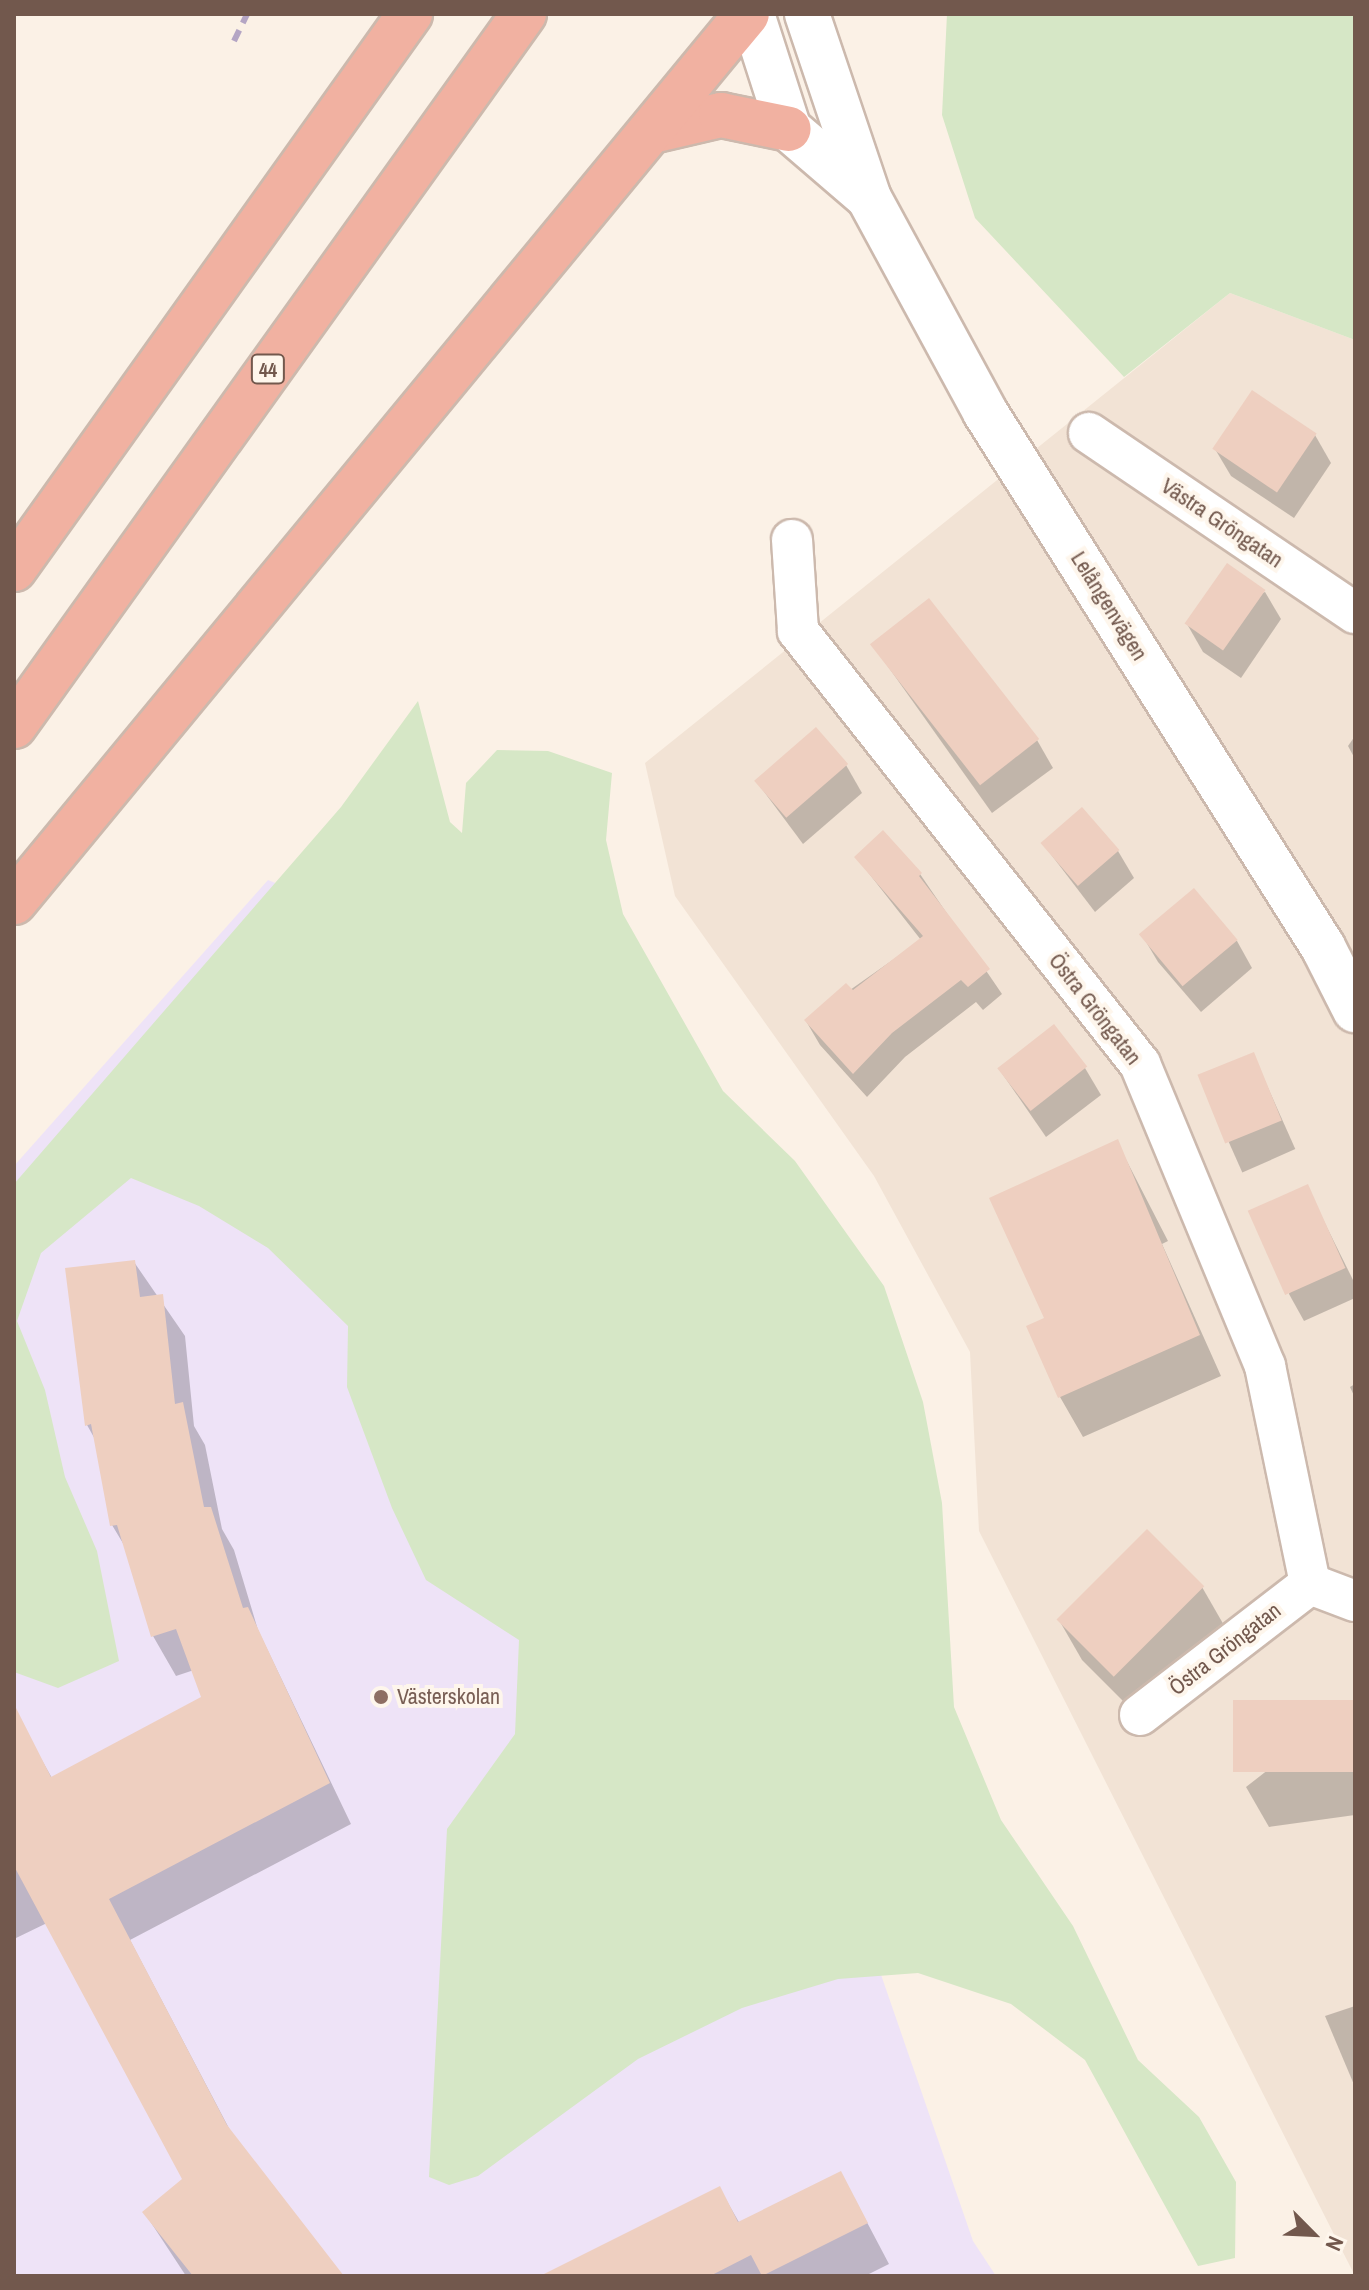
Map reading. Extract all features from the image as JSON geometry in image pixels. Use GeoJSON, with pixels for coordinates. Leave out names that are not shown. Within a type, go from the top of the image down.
{"type":"FeatureCollection","features":[{"type":"Feature","properties":{"kind":"highway"},"geometry":{"type":"LineString","coordinates":[[14,569],[410,14]]}},
{"type":"Feature","properties":{"kind":"highway","name":"44"},"geometry":{"type":"LineString","coordinates":[[14,726],[524,14]]}},
{"type":"Feature","properties":{"kind":"highway"},"geometry":{"type":"LineString","coordinates":[[14,902],[750,14]]}},
{"type":"Feature","properties":{"kind":"highway"},"geometry":{"type":"LineString","coordinates":[[656,130],[721,115],[789,129]]}},
{"type":"Feature","properties":{"kind":"street"},"geometry":{"type":"LineString","coordinates":[[750,14],[789,129]]}},
{"type":"Feature","properties":{"kind":"street","name":"Lelångenvägen"},"geometry":{"type":"LineString","coordinates":[[807,14],[869,198],[985,412],[1314,934],[1355,1010]]}},
{"type":"Feature","properties":{"kind":"street","name":"Lelångenvägen"},"geometry":{"type":"LineString","coordinates":[[789,129],[869,198]]}},
{"type":"Feature","properties":{"kind":"street","name":"Västra Gröngatan"},"geometry":{"type":"LineString","coordinates":[[1089,433],[1355,613]]}},
{"type":"Feature","properties":{"kind":"street","name":"Östra Gröngatan"},"geometry":{"type":"LineString","coordinates":[[792,540],[798,631],[1140,1064],[1265,1366],[1310,1584],[1140,1715]]}},
{"type":"Feature","properties":{"kind":"street"},"geometry":{"type":"LineString","coordinates":[[1310,1584],[1355,1601]]}},
{"type":"Feature","properties":{"kind":"shaded area"},"geometry":{"type":"Polygon","coordinates":[[[1230,293],[1355,340],[1355,2276],[979,1531],[970,1352],[874,1176],[675,896],[645,763],[1230,293]]]}},
{"type":"Feature","properties":{"kind":"shaded area","name":"Västerskolan"},"geometry":{"type":"Polygon","coordinates":[[[268,880],[513,977],[830,1827],[973,2241],[996,2276],[14,2276],[14,1166],[268,880]]]}},
{"type":"Feature","properties":{"kind":"green space"},"geometry":{"type":"Polygon","coordinates":[[[947,14],[1355,14],[1355,340],[1230,293],[1124,377],[975,218],[942,115],[947,14]]]}},
{"type":"Feature","properties":{"kind":"green space"},"geometry":{"type":"Polygon","coordinates":[[[418,701],[450,822],[462,833],[466,783],[497,750],[548,751],[612,773],[606,840],[623,914],[723,1091],[795,1161],[884,1286],[923,1402],[942,1503],[954,1707],[1001,1820],[1073,1926],[1138,2060],[1199,2117],[1236,2182],[1235,2258],[1198,2266],[1085,2060],[1011,2004],[918,1973],[838,1979],[742,2008],[638,2059],[478,2176],[449,2185],[429,2177],[447,1829],[515,1734],[519,1640],[426,1580],[392,1508],[347,1387],[348,1326],[268,1248],[199,1206],[131,1178],[41,1253],[17,1321],[45,1390],[65,1477],[97,1551],[119,1661],[58,1688],[14,1672],[14,1184],[341,807],[418,701]]]}},
{"type":"Feature","properties":{"kind":"building"},"geometry":{"type":"Polygon","coordinates":[[[1252,390],[1317,434],[1277,492],[1212,449],[1252,390]]]}},
{"type":"Feature","properties":{"kind":"building"},"geometry":{"type":"Polygon","coordinates":[[[1227,563],[1266,590],[1223,651],[1185,624],[1227,563]]]}},
{"type":"Feature","properties":{"kind":"building"},"geometry":{"type":"Polygon","coordinates":[[[929,598],[1039,739],[980,785],[870,644],[929,598]]]}},
{"type":"Feature","properties":{"kind":"building"},"geometry":{"type":"Polygon","coordinates":[[[816,727],[848,764],[786,818],[754,781],[816,727]]]}},
{"type":"Feature","properties":{"kind":"building"},"geometry":{"type":"Polygon","coordinates":[[[1082,807],[1119,850],[1078,886],[1040,843],[1082,807]]]}},
{"type":"Feature","properties":{"kind":"building"},"geometry":{"type":"Polygon","coordinates":[[[883,830],[922,873],[919,876],[990,969],[968,987],[961,980],[892,1033],[853,1074],[804,1020],[846,983],[853,990],[923,936],[854,857],[883,830]]]}},
{"type":"Feature","properties":{"kind":"building"},"geometry":{"type":"Polygon","coordinates":[[[1194,888],[1238,940],[1183,986],[1139,934],[1194,888]]]}},
{"type":"Feature","properties":{"kind":"building"},"geometry":{"type":"Polygon","coordinates":[[[1054,1024],[1087,1067],[1031,1111],[997,1068],[1054,1024]]]}},
{"type":"Feature","properties":{"kind":"building"},"geometry":{"type":"Polygon","coordinates":[[[1254,1052],[1282,1121],[1225,1143],[1197,1075],[1254,1052]]]}},
{"type":"Feature","properties":{"kind":"building"},"geometry":{"type":"Polygon","coordinates":[[[1118,1139],[1200,1335],[1058,1398],[1026,1326],[1044,1318],[989,1198],[1118,1139]]]}},
{"type":"Feature","properties":{"kind":"building"},"geometry":{"type":"Polygon","coordinates":[[[1308,1184],[1345,1268],[1285,1295],[1248,1211],[1308,1184]]]}},
{"type":"Feature","properties":{"kind":"building"},"geometry":{"type":"Polygon","coordinates":[[[135,1260],[140,1297],[163,1294],[175,1404],[183,1402],[204,1507],[211,1507],[243,1608],[248,1607],[330,1783],[109,1899],[227,2125],[344,2276],[193,2276],[142,2212],[182,2179],[14,1866],[14,1704],[51,1777],[201,1697],[176,1629],[151,1637],[117,1525],[110,1526],[91,1424],[85,1426],[65,1268],[135,1260]]]}},
{"type":"Feature","properties":{"kind":"building"},"geometry":{"type":"Polygon","coordinates":[[[1147,1529],[1204,1586],[1114,1677],[1056,1620],[1147,1529]]]}},
{"type":"Feature","properties":{"kind":"building"},"geometry":{"type":"Polygon","coordinates":[[[1233,1700],[1355,1700],[1355,1772],[1233,1772],[1233,1700]]]}},
{"type":"Feature","properties":{"kind":"building"},"geometry":{"type":"Polygon","coordinates":[[[841,2171],[868,2223],[762,2276],[751,2255],[710,2276],[540,2276],[720,2186],[738,2222],[841,2171]]]}},
{"type":"Feature","properties":{"kind":"railway"},"geometry":{"type":"LineString","coordinates":[[234,41],[247,14]]}},
{"type":"Feature","properties":{"kind":"place","name":"Västerskolan"},"geometry":{"type":"Point","coordinates":[381,1697]}}]}
